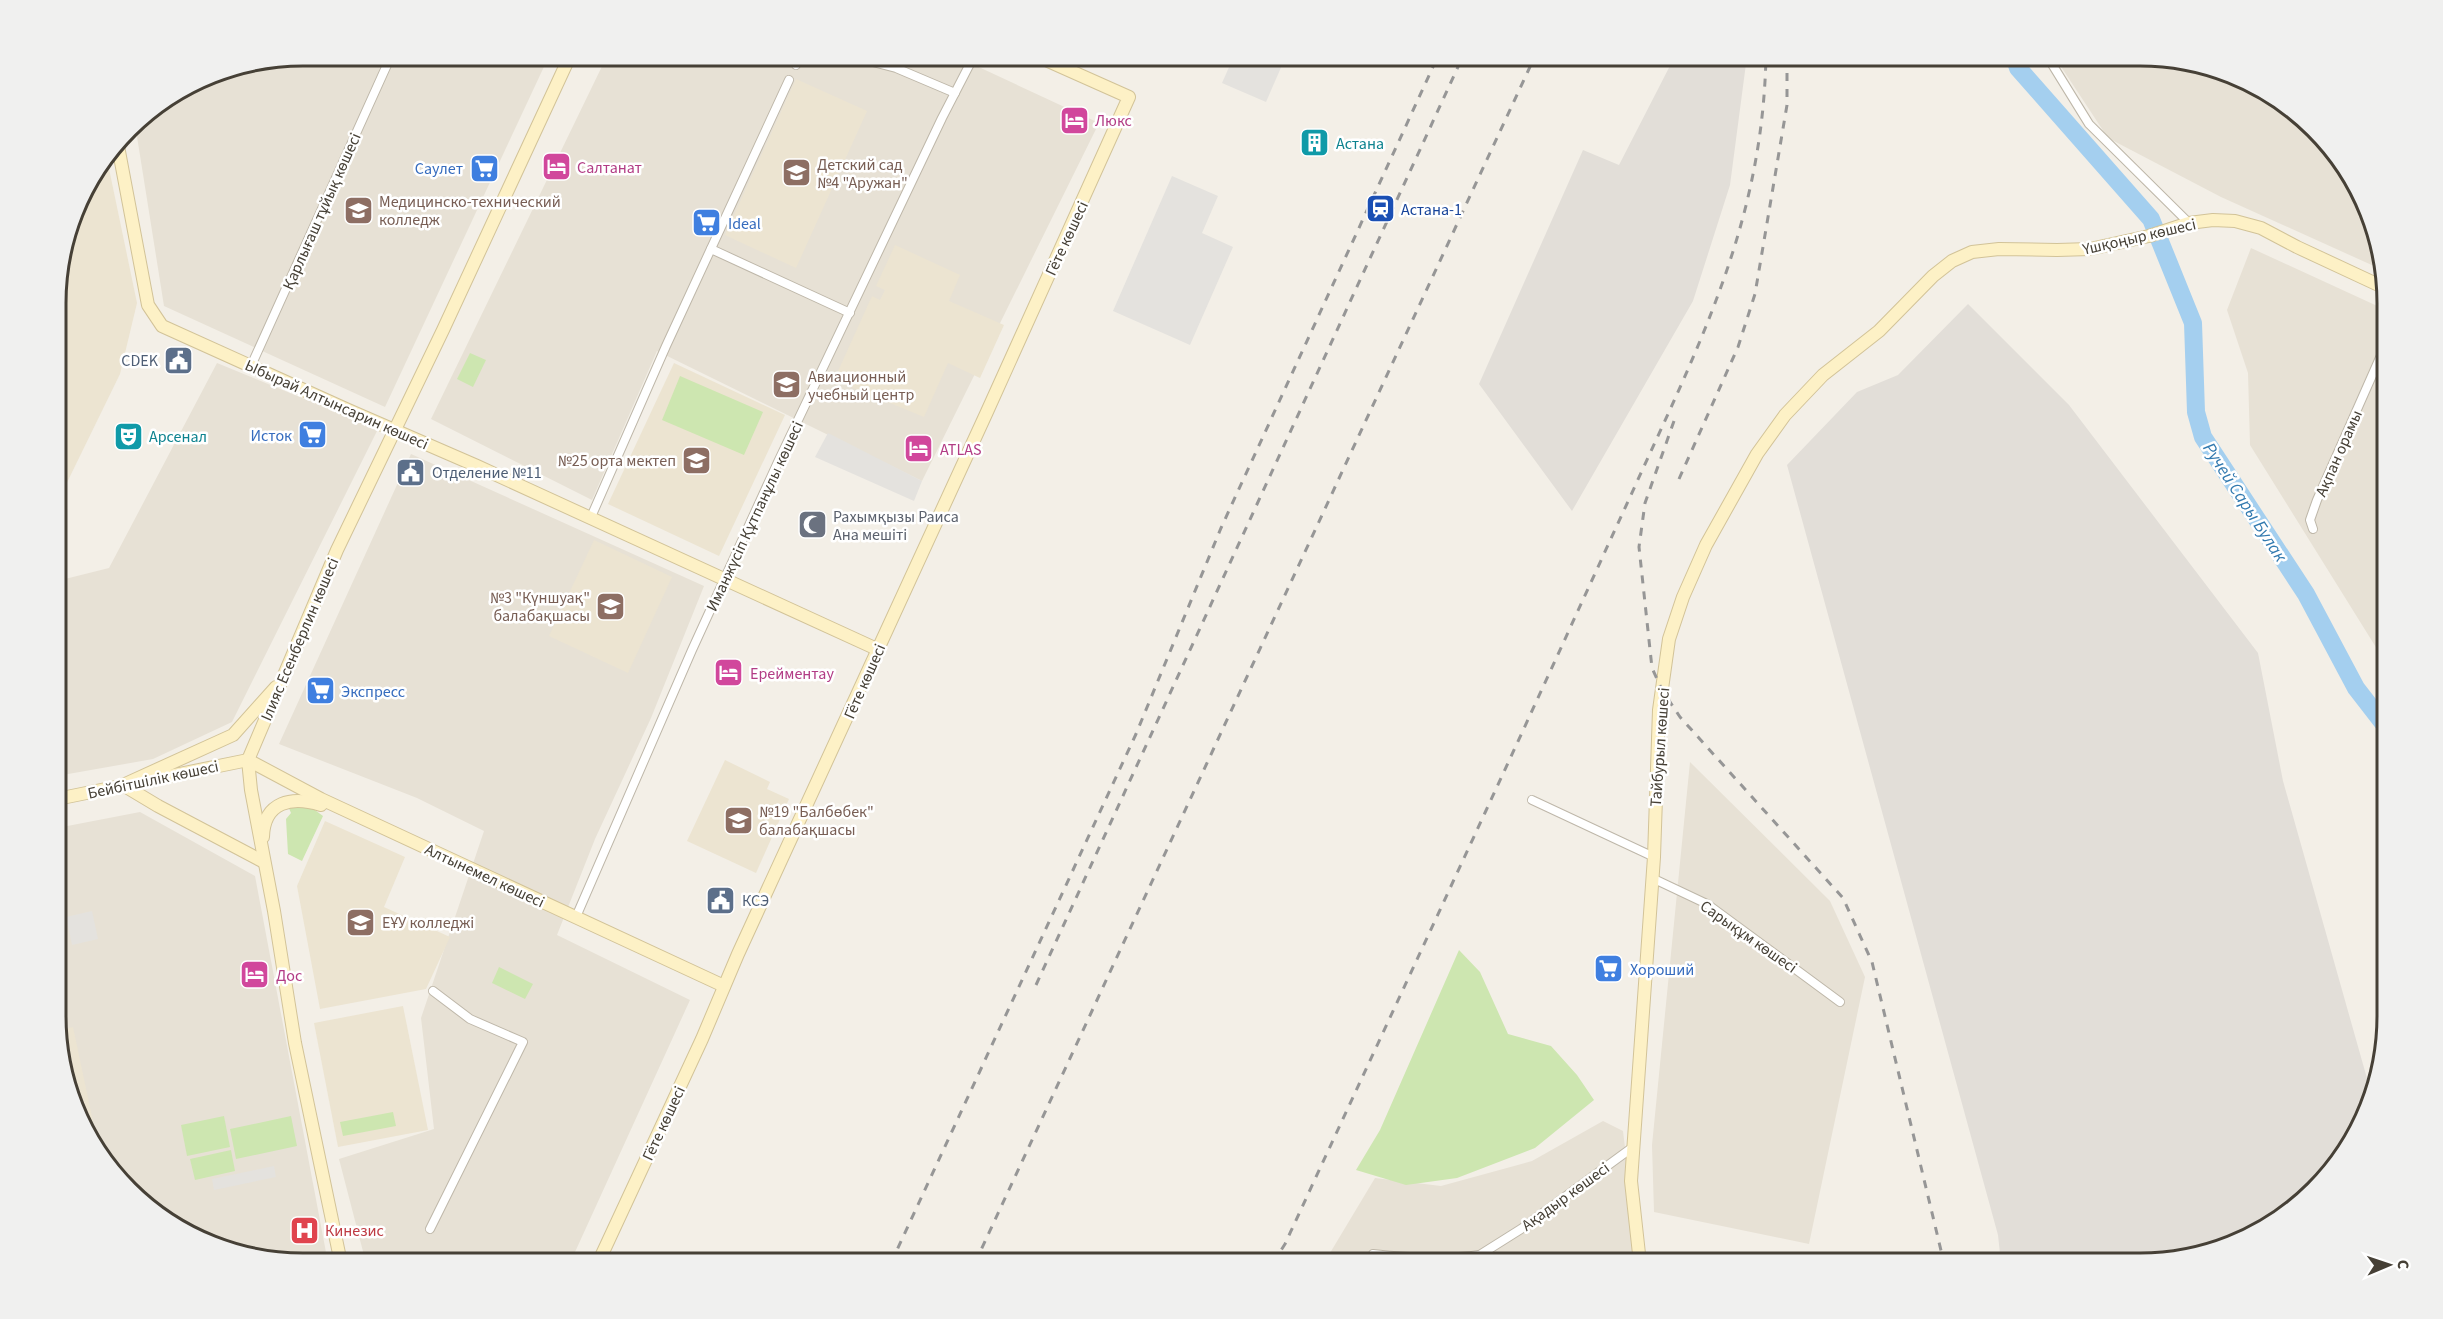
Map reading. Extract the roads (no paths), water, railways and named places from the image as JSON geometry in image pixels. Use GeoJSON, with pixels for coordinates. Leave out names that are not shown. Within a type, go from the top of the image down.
{"type":"FeatureCollection","features":[{"type":"Feature","properties":{"kind":"main road","name":"Ілияс Есенберлин көшесі"},"geometry":{"type":"LineString","coordinates":[[248,760],[336,550],[566,66]]}},
{"type":"Feature","properties":{"kind":"main road","name":"Гёте көшесі"},"geometry":{"type":"LineString","coordinates":[[603,1253],[1129,97],[1059,66]]}},
{"type":"Feature","properties":{"kind":"main road","name":"Ыбырай Алтынсарин көшесі"},"geometry":{"type":"LineString","coordinates":[[119,154],[148,305],[162,326],[879,650]]}},
{"type":"Feature","properties":{"kind":"main road","name":"Үшқоңыр көшесі"},"geometry":{"type":"LineString","coordinates":[[1952,261],[1985,249],[2073,250],[2107,246],[2150,236],[2189,223],[2213,220],[2235,221],[2261,228],[2376,284]]}},
{"type":"Feature","properties":{"kind":"main road","name":"Тайбурыл көшесі"},"geometry":{"type":"LineString","coordinates":[[1639,1253],[1631,1181],[1652,878],[1659,710],[1669,639],[1683,597],[1706,545],[1757,454],[1785,415],[1823,375],[1879,331],[1933,276],[1952,261]]}},
{"type":"Feature","properties":{"kind":"main road"},"geometry":{"type":"LineString","coordinates":[[123,785],[233,735],[284,678]]}},
{"type":"Feature","properties":{"kind":"main road"},"geometry":{"type":"LineString","coordinates":[[248,760],[295,1043],[339,1253]]}},
{"type":"Feature","properties":{"kind":"main road","name":"Алтынемел көшесі"},"geometry":{"type":"LineString","coordinates":[[248,760],[353,815],[724,986]]}},
{"type":"Feature","properties":{"kind":"main road","name":"Бейбітшілік көшесі"},"geometry":{"type":"LineString","coordinates":[[66,797],[248,760]]}},
{"type":"Feature","properties":{"kind":"main road"},"geometry":{"type":"LineString","coordinates":[[123,785],[264,862]]}},
{"type":"Feature","properties":{"kind":"main road"},"geometry":{"type":"LineString","coordinates":[[264,862],[263,828],[267,816],[281,804],[292,800],[309,801],[353,815]]}},
{"type":"Feature","properties":{"kind":"street","name":"Қарлығаш тұйық көшесі"},"geometry":{"type":"LineString","coordinates":[[251,366],[386,66]]}},
{"type":"Feature","properties":{"kind":"street"},"geometry":{"type":"LineString","coordinates":[[888,66],[955,93]]}},
{"type":"Feature","properties":{"kind":"street","name":"Иманжүсіп Құтпанұлы көшесі"},"geometry":{"type":"LineString","coordinates":[[576,917],[724,579],[969,66]]}},
{"type":"Feature","properties":{"kind":"street"},"geometry":{"type":"LineString","coordinates":[[2053,66],[2089,124],[2189,223]]}},
{"type":"Feature","properties":{"kind":"street"},"geometry":{"type":"LineString","coordinates":[[591,518],[789,80]]}},
{"type":"Feature","properties":{"kind":"street"},"geometry":{"type":"LineString","coordinates":[[711,249],[850,313]]}},
{"type":"Feature","properties":{"kind":"street","name":"Ақпан орамы"},"geometry":{"type":"LineString","coordinates":[[2313,529],[2310,520],[2317,500],[2377,364]]}},
{"type":"Feature","properties":{"kind":"street"},"geometry":{"type":"LineString","coordinates":[[1532,800],[1653,857]]}},
{"type":"Feature","properties":{"kind":"street","name":"Сарықұм көшесі"},"geometry":{"type":"LineString","coordinates":[[1652,878],[1707,904],[1840,1002]]}},
{"type":"Feature","properties":{"kind":"street"},"geometry":{"type":"LineString","coordinates":[[430,1229],[523,1042],[470,1019],[433,991]]}},
{"type":"Feature","properties":{"kind":"street","name":"Ақадыр көшесі"},"geometry":{"type":"LineString","coordinates":[[1483,1253],[1521,1229],[1633,1147]]}},
{"type":"Feature","properties":{"kind":"waterway","name":"Ручей Сары Булак"},"geometry":{"type":"LineString","coordinates":[[2017,66],[2151,219],[2193,323],[2196,412],[2203,437],[2306,594],[2356,688],[2377,715]]}},
{"type":"Feature","properties":{"kind":"railway"},"geometry":{"type":"LineString","coordinates":[[896,1253],[1136,734],[1221,528],[1433,66]]}},
{"type":"Feature","properties":{"kind":"railway"},"geometry":{"type":"LineString","coordinates":[[1036,985],[1458,66]]}},
{"type":"Feature","properties":{"kind":"railway"},"geometry":{"type":"LineString","coordinates":[[980,1253],[1530,66]]}},
{"type":"Feature","properties":{"kind":"railway"},"geometry":{"type":"LineString","coordinates":[[1279,1253],[1679,391],[1717,299],[1746,206],[1756,158],[1763,109],[1765,66]]}},
{"type":"Feature","properties":{"kind":"railway"},"geometry":{"type":"LineString","coordinates":[[1679,479],[1738,347],[1755,294],[1787,105],[1787,66]]}},
{"type":"Feature","properties":{"kind":"railway"},"geometry":{"type":"LineString","coordinates":[[1674,421],[1645,503],[1639,547],[1652,668],[1662,690],[1680,717],[1843,898],[1872,962],[1942,1253]]}},
{"type":"Feature","properties":{"kind":"place","name":"Люкс"},"geometry":{"type":"Point","coordinates":[1074,120]}},
{"type":"Feature","properties":{"kind":"place","name":"Астана"},"geometry":{"type":"Point","coordinates":[1315,143]}},
{"type":"Feature","properties":{"kind":"place","name":"Салтанат"},"geometry":{"type":"Point","coordinates":[556,167]}},
{"type":"Feature","properties":{"kind":"place","name":"Саулет"},"geometry":{"type":"Point","coordinates":[484,168]}},
{"type":"Feature","properties":{"kind":"place","name":"Детский сад №4 \"Аружан\""},"geometry":{"type":"Point","coordinates":[796,173]}},
{"type":"Feature","properties":{"kind":"place","name":"Астана-1"},"geometry":{"type":"Point","coordinates":[1380,209]}},
{"type":"Feature","properties":{"kind":"place","name":"Медицинско-технический колледж"},"geometry":{"type":"Point","coordinates":[358,210]}},
{"type":"Feature","properties":{"kind":"place","name":"Ideal"},"geometry":{"type":"Point","coordinates":[707,223]}},
{"type":"Feature","properties":{"kind":"place","name":"CDEK"},"geometry":{"type":"Point","coordinates":[179,360]}},
{"type":"Feature","properties":{"kind":"place","name":"Авиационный учебный центр"},"geometry":{"type":"Point","coordinates":[787,385]}},
{"type":"Feature","properties":{"kind":"place","name":"Исток"},"geometry":{"type":"Point","coordinates":[313,435]}},
{"type":"Feature","properties":{"kind":"place","name":"Арсенал"},"geometry":{"type":"Point","coordinates":[128,436]}},
{"type":"Feature","properties":{"kind":"place","name":"ATLAS"},"geometry":{"type":"Point","coordinates":[919,449]}},
{"type":"Feature","properties":{"kind":"place","name":"№25 орта мектеп"},"geometry":{"type":"Point","coordinates":[697,460]}},
{"type":"Feature","properties":{"kind":"place","name":"Отделение №11"},"geometry":{"type":"Point","coordinates":[411,472]}},
{"type":"Feature","properties":{"kind":"place","name":"Рахымқызы Раиса Ана мешіті"},"geometry":{"type":"Point","coordinates":[812,525]}},
{"type":"Feature","properties":{"kind":"place","name":"№3 \"Күншуақ\" балабақшасы"},"geometry":{"type":"Point","coordinates":[611,606]}},
{"type":"Feature","properties":{"kind":"place","name":"Ерейментау"},"geometry":{"type":"Point","coordinates":[729,673]}},
{"type":"Feature","properties":{"kind":"place","name":"Экспресс"},"geometry":{"type":"Point","coordinates":[320,691]}},
{"type":"Feature","properties":{"kind":"place","name":"№19 \"Балбөбек\" балабақшасы"},"geometry":{"type":"Point","coordinates":[738,820]}},
{"type":"Feature","properties":{"kind":"place","name":"КСЭ"},"geometry":{"type":"Point","coordinates":[721,900]}},
{"type":"Feature","properties":{"kind":"place","name":"ЕҰУ колледжі"},"geometry":{"type":"Point","coordinates":[361,922]}},
{"type":"Feature","properties":{"kind":"place","name":"Хороший"},"geometry":{"type":"Point","coordinates":[1609,969]}},
{"type":"Feature","properties":{"kind":"place","name":"Дос"},"geometry":{"type":"Point","coordinates":[255,975]}},
{"type":"Feature","properties":{"kind":"place","name":"Кинезис"},"geometry":{"type":"Point","coordinates":[304,1230]}}]}
